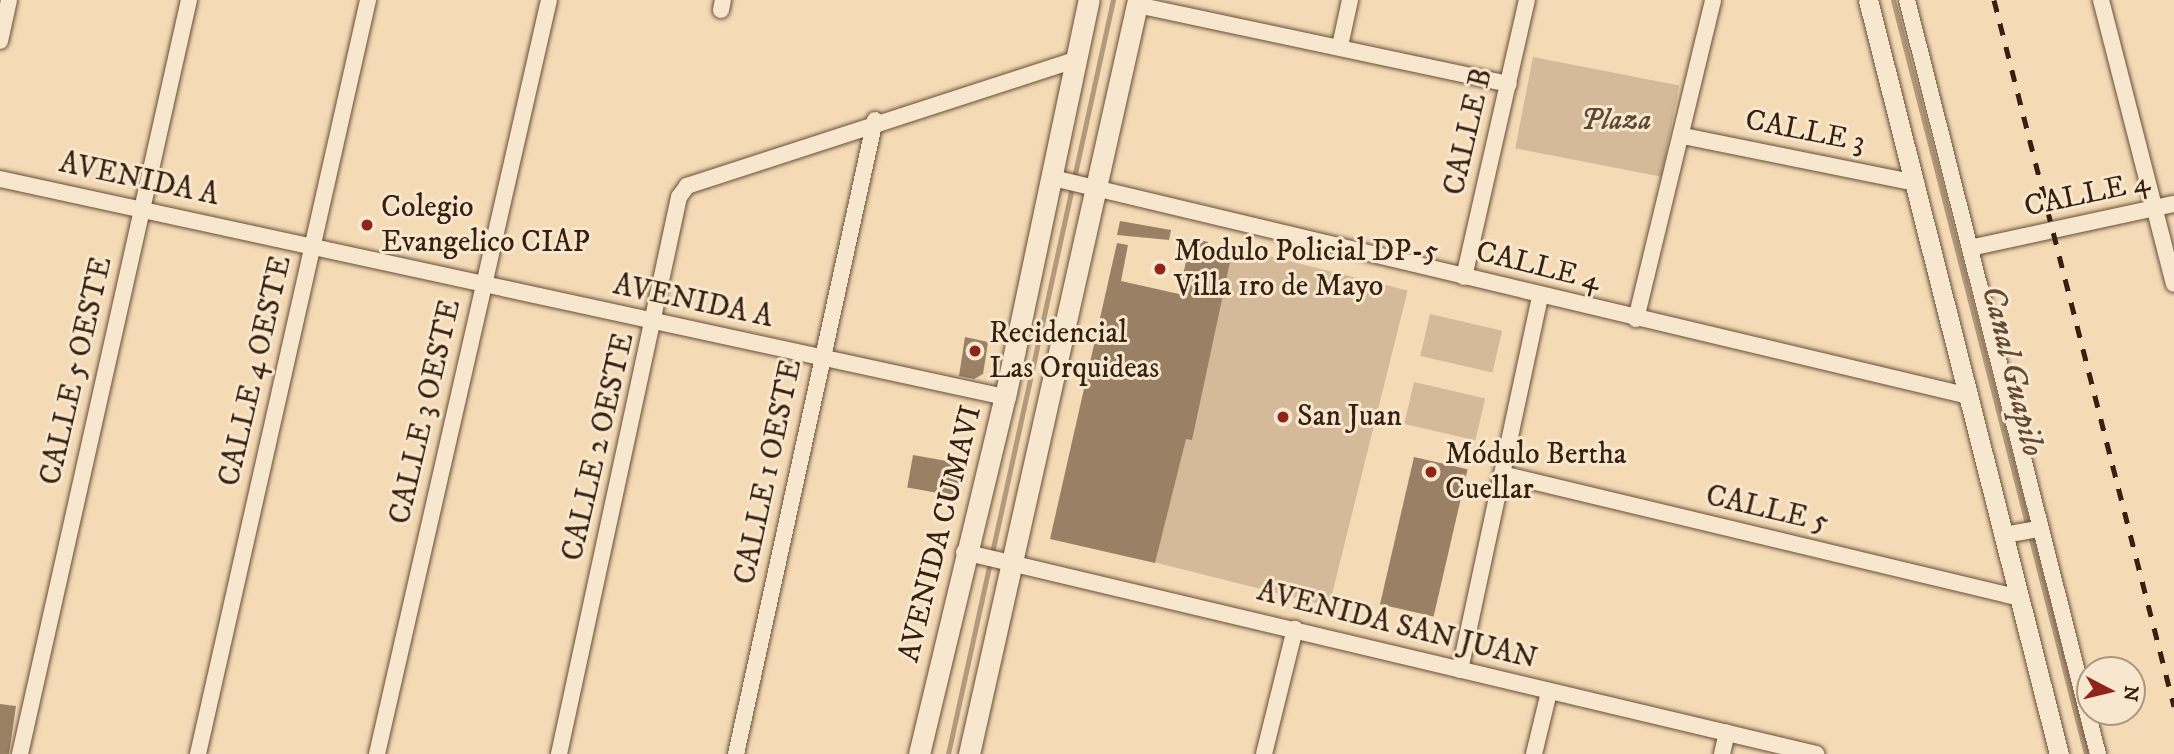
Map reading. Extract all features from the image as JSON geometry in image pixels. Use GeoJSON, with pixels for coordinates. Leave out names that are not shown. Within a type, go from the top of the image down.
{"type":"FeatureCollection","features":[{"type":"Feature","properties":{"kind":"main road","name":"AVENIDA CUMAVI"},"geometry":{"type":"LineString","coordinates":[[919,754],[1060,179],[1077,59],[1089,0]]}},
{"type":"Feature","properties":{"kind":"main road"},"geometry":{"type":"LineString","coordinates":[[969,754],[1004,559],[1091,186],[1138,3]]}},
{"type":"Feature","properties":{"kind":"street"},"geometry":{"type":"LineString","coordinates":[[0,41],[9,0]]}},
{"type":"Feature","properties":{"kind":"street","name":"CALLE 5 OESTE"},"geometry":{"type":"LineString","coordinates":[[20,754],[189,0]]}},
{"type":"Feature","properties":{"kind":"street","name":"CALLE 4 OESTE"},"geometry":{"type":"LineString","coordinates":[[198,754],[368,0]]}},
{"type":"Feature","properties":{"kind":"street","name":"CALLE 3 OESTE"},"geometry":{"type":"LineString","coordinates":[[377,754],[549,0]]}},
{"type":"Feature","properties":{"kind":"street"},"geometry":{"type":"LineString","coordinates":[[1340,46],[1350,0]]}},
{"type":"Feature","properties":{"kind":"street","name":"CALLE B"},"geometry":{"type":"LineString","coordinates":[[1464,277],[1527,0]]}},
{"type":"Feature","properties":{"kind":"street"},"geometry":{"type":"LineString","coordinates":[[1636,319],[1683,136],[1713,0]]}},
{"type":"Feature","properties":{"kind":"street"},"geometry":{"type":"LineString","coordinates":[[1868,0],[2007,535],[2059,754]]}},
{"type":"Feature","properties":{"kind":"street"},"geometry":{"type":"LineString","coordinates":[[1907,0],[1970,248],[2036,530],[2098,754]]}},
{"type":"Feature","properties":{"kind":"street"},"geometry":{"type":"LineString","coordinates":[[2101,0],[2174,284]]}},
{"type":"Feature","properties":{"kind":"street"},"geometry":{"type":"LineString","coordinates":[[1138,3],[1508,84]]}},
{"type":"Feature","properties":{"kind":"street","name":"CALLE 2 OESTE"},"geometry":{"type":"LineString","coordinates":[[559,754],[656,322],[679,197],[687,186],[874,120],[1077,59]]}},
{"type":"Feature","properties":{"kind":"street","name":"CALLE 1 OESTE"},"geometry":{"type":"LineString","coordinates":[[736,754],[874,120]]}},
{"type":"Feature","properties":{"kind":"street","name":"CALLE 3"},"geometry":{"type":"LineString","coordinates":[[1683,136],[1916,183]]}},
{"type":"Feature","properties":{"kind":"street","name":"AVENIDA A"},"geometry":{"type":"LineString","coordinates":[[0,179],[1005,397]]}},
{"type":"Feature","properties":{"kind":"street","name":"CALLE 4"},"geometry":{"type":"LineString","coordinates":[[1060,179],[1540,298],[1969,396]]}},
{"type":"Feature","properties":{"kind":"street","name":"CALLE 4"},"geometry":{"type":"LineString","coordinates":[[1970,248],[2174,204]]}},
{"type":"Feature","properties":{"kind":"street"},"geometry":{"type":"LineString","coordinates":[[1460,670],[1540,298]]}},
{"type":"Feature","properties":{"kind":"street","name":"CALLE 5"},"geometry":{"type":"LineString","coordinates":[[1502,474],[2020,598]]}},
{"type":"Feature","properties":{"kind":"street"},"geometry":{"type":"LineString","coordinates":[[2007,535],[2036,530]]}},
{"type":"Feature","properties":{"kind":"street","name":"AVENIDA SAN JUAN"},"geometry":{"type":"LineString","coordinates":[[969,552],[1816,754]]}},
{"type":"Feature","properties":{"kind":"street"},"geometry":{"type":"LineString","coordinates":[[1264,754],[1295,629]]}},
{"type":"Feature","properties":{"kind":"street"},"geometry":{"type":"LineString","coordinates":[[1534,754],[1549,692]]}},
{"type":"Feature","properties":{"kind":"street"},"geometry":{"type":"LineString","coordinates":[[1722,754],[1727,733]]}},
{"type":"Feature","properties":{"kind":"green space","name":"Plaza"},"geometry":{"type":"Polygon","coordinates":[[[1533,57],[1679,85],[1662,177],[1515,148],[1533,57]]]}},
{"type":"Feature","properties":{"kind":"green space","name":"San Juan"},"geometry":{"type":"Polygon","coordinates":[[[1233,247],[1408,291],[1329,606],[1154,562],[1233,247]]]}},
{"type":"Feature","properties":{"kind":"green space"},"geometry":{"type":"Polygon","coordinates":[[[1430,314],[1502,331],[1492,373],[1420,356],[1430,314]]]}},
{"type":"Feature","properties":{"kind":"green space"},"geometry":{"type":"Polygon","coordinates":[[[1414,382],[1485,398],[1475,440],[1404,424],[1414,382]]]}},
{"type":"Feature","properties":{"kind":"building"},"geometry":{"type":"Polygon","coordinates":[[[1120,221],[1171,230],[1169,240],[1117,235],[1120,221]]]}},
{"type":"Feature","properties":{"kind":"building"},"geometry":{"type":"Polygon","coordinates":[[[1191,238],[1208,242],[1205,256],[1230,262],[1192,440],[1186,439],[1155,563],[1050,539],[1117,243],[1128,245],[1121,281],[1179,294],[1191,238]]]}},
{"type":"Feature","properties":{"kind":"building","name":"Recidencial Las Orquideas"},"geometry":{"type":"Polygon","coordinates":[[[965,337],[988,342],[983,374],[974,379],[959,376],[965,337]]]}},
{"type":"Feature","properties":{"kind":"building"},"geometry":{"type":"Polygon","coordinates":[[[913,455],[962,464],[957,496],[907,487],[913,455]]]}},
{"type":"Feature","properties":{"kind":"building"},"geometry":{"type":"Polygon","coordinates":[[[1414,457],[1468,469],[1434,617],[1380,604],[1414,457]]]}},
{"type":"Feature","properties":{"kind":"building"},"geometry":{"type":"Polygon","coordinates":[[[0,704],[16,706],[9,754],[0,754],[0,704]]]}},
{"type":"Feature","properties":{"kind":"waterway"},"geometry":{"type":"LineString","coordinates":[[948,754],[1113,0]]}},
{"type":"Feature","properties":{"kind":"waterway","name":"Canal Guapilo"},"geometry":{"type":"LineString","coordinates":[[1893,0],[2086,754]]}},
{"type":"Feature","properties":{"kind":"railway"},"geometry":{"type":"LineString","coordinates":[[1994,0],[2174,706]]}},
{"type":"Feature","properties":{"kind":"place","name":"Colegio Evangelico CIAP"},"geometry":{"type":"Point","coordinates":[367,225]}},
{"type":"Feature","properties":{"kind":"place","name":"Modulo Policial DP-5 Villa 1ro de Mayo"},"geometry":{"type":"Point","coordinates":[1160,269]}},
{"type":"Feature","properties":{"kind":"place","name":"Recidencial Las Orquideas"},"geometry":{"type":"Point","coordinates":[975,351]}},
{"type":"Feature","properties":{"kind":"place","name":"San Juan"},"geometry":{"type":"Point","coordinates":[1283,417]}},
{"type":"Feature","properties":{"kind":"place","name":"Módulo Bertha Cuellar"},"geometry":{"type":"Point","coordinates":[1431,472]}}]}
